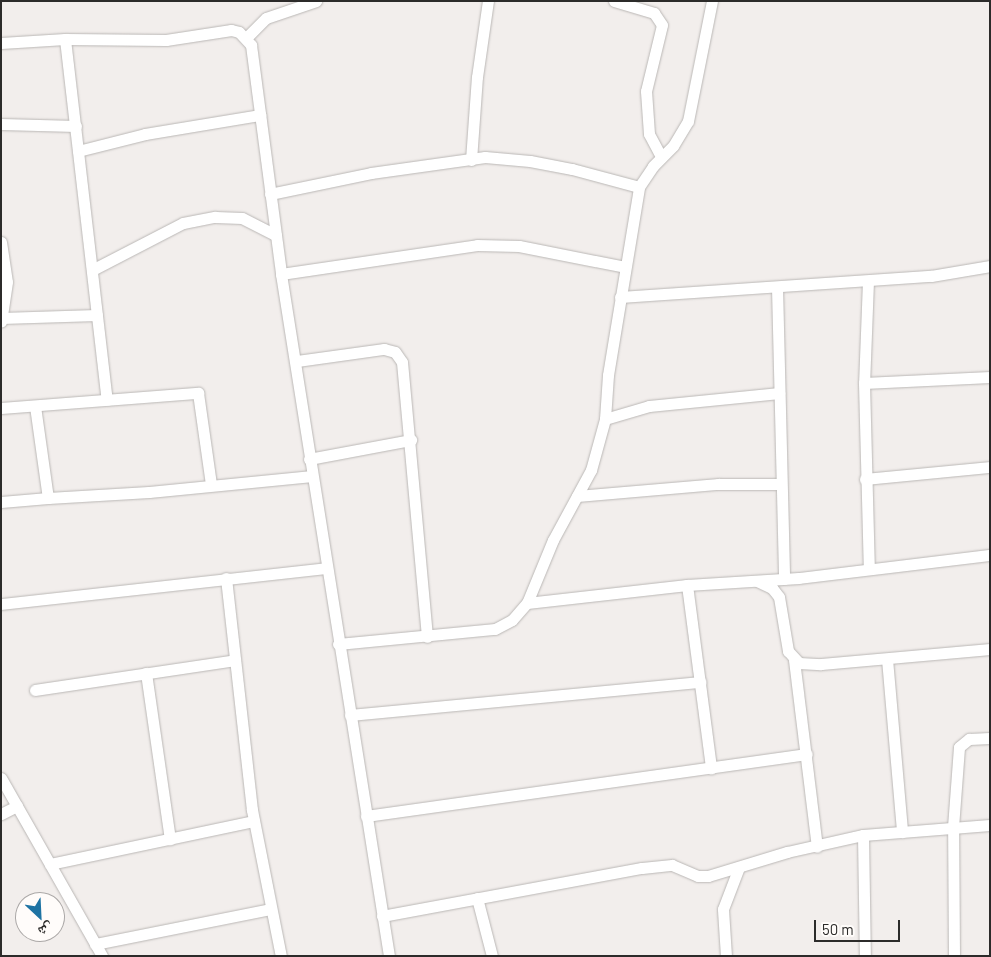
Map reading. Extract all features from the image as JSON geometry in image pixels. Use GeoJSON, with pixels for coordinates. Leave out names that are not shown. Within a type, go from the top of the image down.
{"type":"FeatureCollection","features":[{"type":"Feature","properties":{"kind":"street"},"geometry":{"type":"LineString","coordinates":[[246,38],[266,18],[316,1]]}},
{"type":"Feature","properties":{"kind":"street"},"geometry":{"type":"LineString","coordinates":[[471,160],[477,77],[488,1]]}},
{"type":"Feature","properties":{"kind":"street"},"geometry":{"type":"LineString","coordinates":[[614,1],[654,13],[662,25],[646,91],[649,134],[661,156]]}},
{"type":"Feature","properties":{"kind":"street"},"geometry":{"type":"LineString","coordinates":[[338,644],[428,637],[495,629],[512,620],[527,603],[553,540],[591,470],[605,419],[608,375],[639,187],[661,156],[673,146],[688,121],[712,1]]}},
{"type":"Feature","properties":{"kind":"street"},"geometry":{"type":"LineString","coordinates":[[1,43],[65,39],[166,40],[231,30],[246,38],[251,45],[280,274],[297,361],[309,459],[389,956]]}},
{"type":"Feature","properties":{"kind":"street"},"geometry":{"type":"LineString","coordinates":[[65,39],[107,400]]}},
{"type":"Feature","properties":{"kind":"street"},"geometry":{"type":"LineString","coordinates":[[78,150],[146,134],[260,115]]}},
{"type":"Feature","properties":{"kind":"street"},"geometry":{"type":"LineString","coordinates":[[1,124],[76,126]]}},
{"type":"Feature","properties":{"kind":"street"},"geometry":{"type":"LineString","coordinates":[[270,194],[371,173],[504,157],[601,175],[639,187]]}},
{"type":"Feature","properties":{"kind":"street"},"geometry":{"type":"LineString","coordinates":[[92,270],[183,223],[215,217],[242,218],[276,235]]}},
{"type":"Feature","properties":{"kind":"street"},"geometry":{"type":"LineString","coordinates":[[1,242],[7,282],[2,319],[97,315]]}},
{"type":"Feature","properties":{"kind":"street"},"geometry":{"type":"LineString","coordinates":[[280,274],[477,245],[519,246],[625,267]]}},
{"type":"Feature","properties":{"kind":"street"},"geometry":{"type":"LineString","coordinates":[[620,297],[931,276],[990,266]]}},
{"type":"Feature","properties":{"kind":"street"},"geometry":{"type":"LineString","coordinates":[[868,281],[864,383],[865,479],[869,569]]}},
{"type":"Feature","properties":{"kind":"street"},"geometry":{"type":"LineString","coordinates":[[777,286],[780,484],[784,579]]}},
{"type":"Feature","properties":{"kind":"street"},"geometry":{"type":"LineString","coordinates":[[297,361],[372,349],[396,352],[403,368],[428,637]]}},
{"type":"Feature","properties":{"kind":"street"},"geometry":{"type":"LineString","coordinates":[[864,383],[990,377]]}},
{"type":"Feature","properties":{"kind":"street"},"geometry":{"type":"LineString","coordinates":[[1,408],[198,393],[211,484]]}},
{"type":"Feature","properties":{"kind":"street"},"geometry":{"type":"LineString","coordinates":[[605,419],[649,406],[779,393]]}},
{"type":"Feature","properties":{"kind":"street"},"geometry":{"type":"LineString","coordinates":[[35,406],[48,498]]}},
{"type":"Feature","properties":{"kind":"street"},"geometry":{"type":"LineString","coordinates":[[309,459],[411,440]]}},
{"type":"Feature","properties":{"kind":"street"},"geometry":{"type":"LineString","coordinates":[[865,479],[990,468]]}},
{"type":"Feature","properties":{"kind":"street"},"geometry":{"type":"LineString","coordinates":[[1,502],[149,492],[211,484],[312,476]]}},
{"type":"Feature","properties":{"kind":"street"},"geometry":{"type":"LineString","coordinates":[[577,496],[718,484],[780,484]]}},
{"type":"Feature","properties":{"kind":"street"},"geometry":{"type":"LineString","coordinates":[[527,603],[687,585],[784,579],[990,555]]}},
{"type":"Feature","properties":{"kind":"street"},"geometry":{"type":"LineString","coordinates":[[1,604],[326,568]]}},
{"type":"Feature","properties":{"kind":"street"},"geometry":{"type":"LineString","coordinates":[[226,578],[254,822],[270,909],[282,956]]}},
{"type":"Feature","properties":{"kind":"street"},"geometry":{"type":"LineString","coordinates":[[757,581],[772,588],[779,597],[788,651],[794,660],[817,847]]}},
{"type":"Feature","properties":{"kind":"street"},"geometry":{"type":"LineString","coordinates":[[687,585],[711,768]]}},
{"type":"Feature","properties":{"kind":"street"},"geometry":{"type":"LineString","coordinates":[[794,660],[821,664],[990,649]]}},
{"type":"Feature","properties":{"kind":"street"},"geometry":{"type":"LineString","coordinates":[[887,658],[902,832]]}},
{"type":"Feature","properties":{"kind":"street"},"geometry":{"type":"LineString","coordinates":[[35,690],[235,660]]}},
{"type":"Feature","properties":{"kind":"street"},"geometry":{"type":"LineString","coordinates":[[146,673],[170,839]]}},
{"type":"Feature","properties":{"kind":"street"},"geometry":{"type":"LineString","coordinates":[[350,715],[700,682]]}},
{"type":"Feature","properties":{"kind":"street"},"geometry":{"type":"LineString","coordinates":[[954,956],[953,827],[959,747],[969,739],[990,738]]}},
{"type":"Feature","properties":{"kind":"street"},"geometry":{"type":"LineString","coordinates":[[366,816],[807,754]]}},
{"type":"Feature","properties":{"kind":"street"},"geometry":{"type":"LineString","coordinates":[[1,778],[102,956]]}},
{"type":"Feature","properties":{"kind":"street"},"geometry":{"type":"LineString","coordinates":[[1,814],[17,806]]}},
{"type":"Feature","properties":{"kind":"street"},"geometry":{"type":"LineString","coordinates":[[50,864],[254,822]]}},
{"type":"Feature","properties":{"kind":"street"},"geometry":{"type":"LineString","coordinates":[[382,916],[662,865],[679,866],[703,877],[863,835],[990,825]]}},
{"type":"Feature","properties":{"kind":"street"},"geometry":{"type":"LineString","coordinates":[[863,835],[865,956]]}},
{"type":"Feature","properties":{"kind":"street"},"geometry":{"type":"LineString","coordinates":[[726,956],[723,909],[739,867]]}},
{"type":"Feature","properties":{"kind":"street"},"geometry":{"type":"LineString","coordinates":[[477,898],[492,956]]}},
{"type":"Feature","properties":{"kind":"street"},"geometry":{"type":"LineString","coordinates":[[95,944],[270,909]]}}]}
